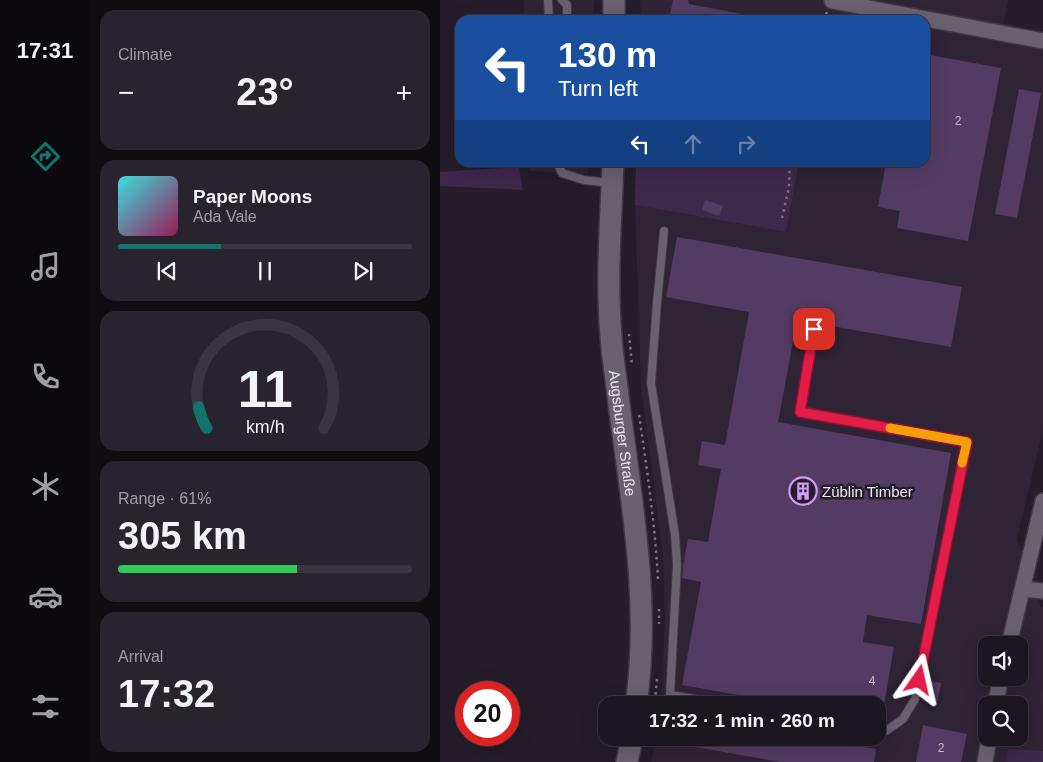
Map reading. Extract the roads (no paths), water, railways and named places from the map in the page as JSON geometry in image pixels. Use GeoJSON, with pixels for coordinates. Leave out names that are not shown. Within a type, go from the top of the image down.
{"type":"FeatureCollection","features":[{"type":"Feature","properties":{"kind":"main road"},"geometry":{"type":"LineString","coordinates":[[614,0],[614,15]]}},
{"type":"Feature","properties":{"kind":"main road","name":"Augsburger Straße"},"geometry":{"type":"LineString","coordinates":[[612,172],[608,281],[610,337],[638,548],[642,623],[637,696]]}},
{"type":"Feature","properties":{"kind":"main road"},"geometry":{"type":"LineString","coordinates":[[627,762],[630,746]]}},
{"type":"Feature","properties":{"kind":"street"},"geometry":{"type":"LineString","coordinates":[[832,1],[906,15]]}},
{"type":"Feature","properties":{"kind":"street"},"geometry":{"type":"LineString","coordinates":[[930,20],[1043,41]]}},
{"type":"Feature","properties":{"kind":"street"},"geometry":{"type":"LineString","coordinates":[[1011,636],[1043,501]]}},
{"type":"Feature","properties":{"kind":"street"},"geometry":{"type":"LineString","coordinates":[[1023,589],[1043,591]]}},
{"type":"Feature","properties":{"kind":"street"},"geometry":{"type":"LineString","coordinates":[[985,762],[988,746]]}},
{"type":"Feature","properties":{"kind":"lane"},"geometry":{"type":"LineString","coordinates":[[548,0],[548,15]]}},
{"type":"Feature","properties":{"kind":"lane"},"geometry":{"type":"LineString","coordinates":[[562,0],[567,5],[567,15]]}},
{"type":"Feature","properties":{"kind":"lane"},"geometry":{"type":"LineString","coordinates":[[559,167],[562,173],[584,180],[612,172]]}},
{"type":"Feature","properties":{"kind":"lane"},"geometry":{"type":"LineString","coordinates":[[664,231],[656,303],[651,383],[675,535],[677,565],[670,695],[676,696]]}},
{"type":"Feature","properties":{"kind":"lane"},"geometry":{"type":"LineString","coordinates":[[814,329],[800,412],[967,442],[915,699],[903,719],[886,731]]}},
{"type":"Feature","properties":{"kind":"place","name":"Züblin Timber"},"geometry":{"type":"Point","coordinates":[803,491]}}]}
